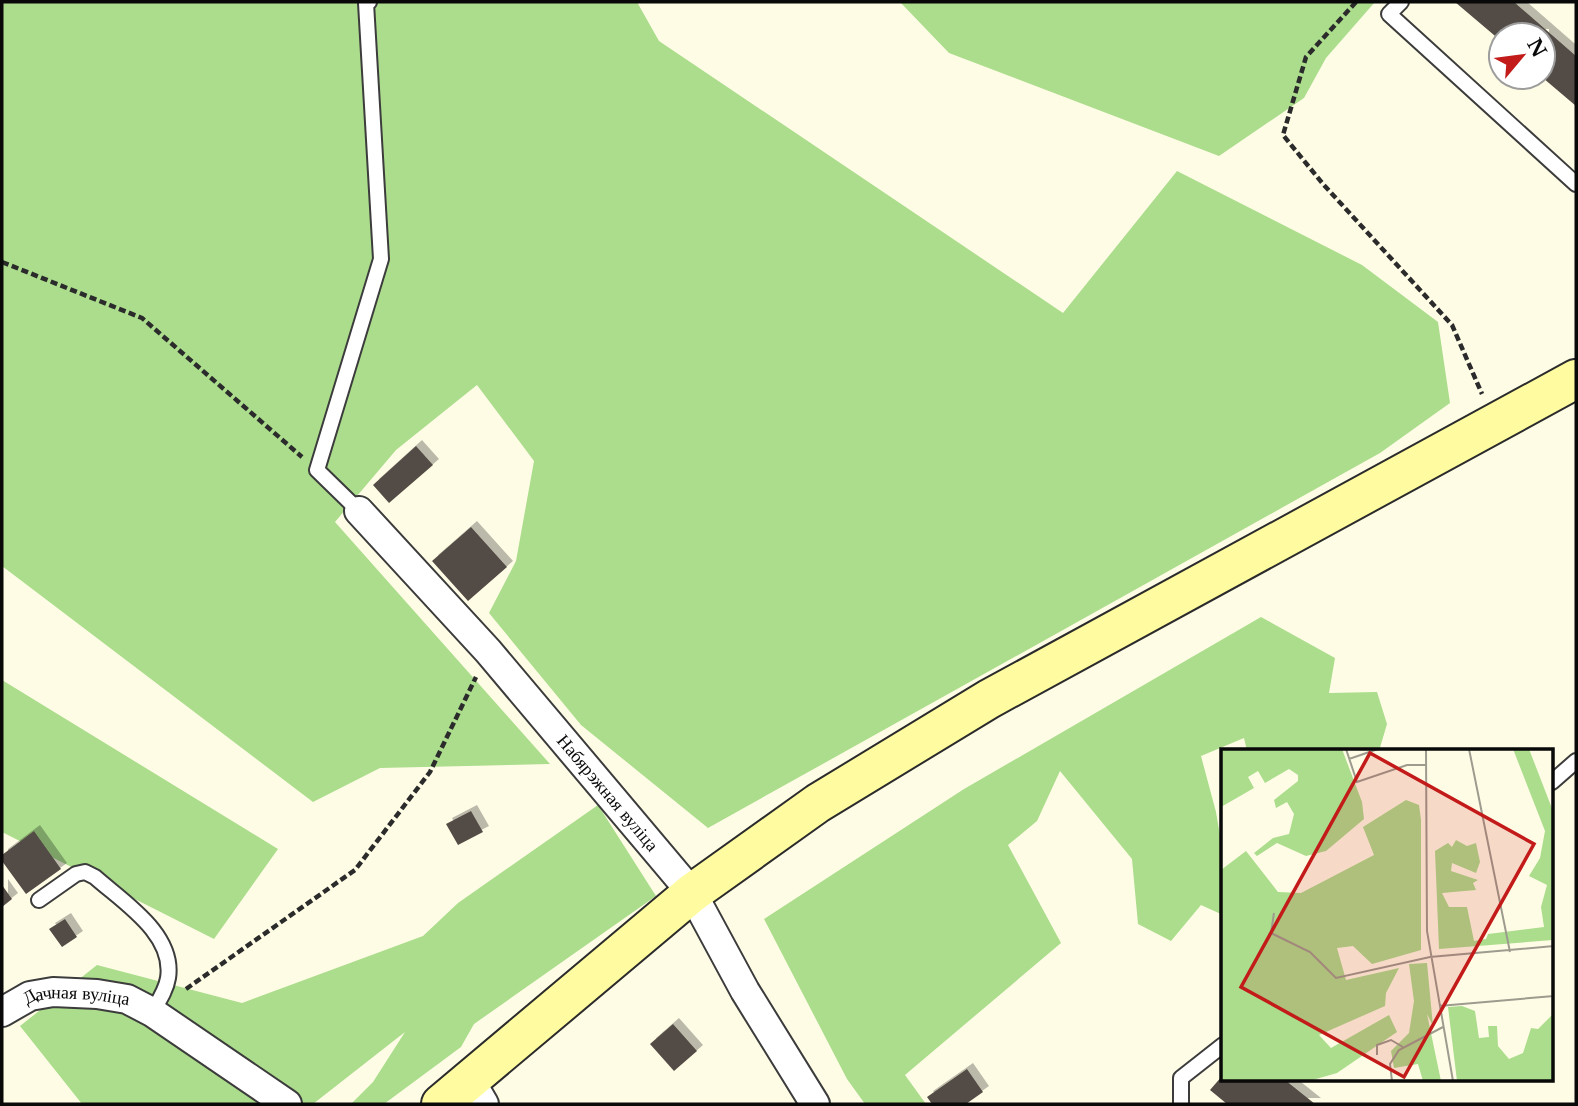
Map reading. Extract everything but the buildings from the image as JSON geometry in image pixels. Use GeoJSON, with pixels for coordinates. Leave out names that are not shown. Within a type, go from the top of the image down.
{"type":"FeatureCollection","features":[{"type":"Feature","properties":{"kind":"street"},"geometry":{"type":"LineString","coordinates":[[441,1104],[477,1092],[692,893],[818,803],[989,699],[1576,379]]}},
{"type":"Feature","properties":{"kind":"street","name":"Набярэжная вуліца"},"geometry":{"type":"LineString","coordinates":[[359,511],[488,651],[692,893],[746,991],[815,1104]]}},
{"type":"Feature","properties":{"kind":"street","name":"Дачная вуліца"},"geometry":{"type":"LineString","coordinates":[[2,1012],[30,996],[53,992],[97,994],[127,999],[152,1012],[287,1104]]}},
{"type":"Feature","properties":{"kind":"lane"},"geometry":{"type":"LineString","coordinates":[[359,511],[317,470],[381,259],[366,3],[369,2]]}},
{"type":"Feature","properties":{"kind":"lane"},"geometry":{"type":"LineString","coordinates":[[1401,2],[1389,14],[1576,184]]}},
{"type":"Feature","properties":{"kind":"lane"},"geometry":{"type":"LineString","coordinates":[[1554,780],[1576,761]]}},
{"type":"Feature","properties":{"kind":"lane"},"geometry":{"type":"LineString","coordinates":[[39,900],[76,874],[85,872],[95,877],[152,929],[163,944],[169,976],[164,992],[152,1012]]}},
{"type":"Feature","properties":{"kind":"lane"},"geometry":{"type":"LineString","coordinates":[[1181,1104],[1181,1078],[1221,1047]]}},
{"type":"Feature","properties":{"kind":"path"},"geometry":{"type":"LineString","coordinates":[[1356,2],[1306,57],[1283,135],[1323,184],[1452,325],[1476,383],[1497,422]]}},
{"type":"Feature","properties":{"kind":"path"},"geometry":{"type":"LineString","coordinates":[[2,262],[142,318],[317,470]]}},
{"type":"Feature","properties":{"kind":"path"},"geometry":{"type":"LineString","coordinates":[[152,1012],[355,870],[430,772],[488,651]]}},
{"type":"Feature","properties":{"kind":"green space"},"geometry":{"type":"Polygon","coordinates":[[[2,2],[637,2],[659,41],[1063,313],[1177,171],[1362,265],[1438,322],[1450,403],[1380,453],[708,828],[581,725],[489,613],[516,561],[534,461],[477,385],[396,450],[335,522],[550,764],[380,768],[313,802],[2,566],[2,2]]]}},
{"type":"Feature","properties":{"kind":"green space"},"geometry":{"type":"Polygon","coordinates":[[[900,2],[1375,2],[1326,58],[1304,98],[1219,156],[949,53],[900,2]]]}},
{"type":"Feature","properties":{"kind":"green space"},"geometry":{"type":"Polygon","coordinates":[[[1261,617],[1335,658],[1329,693],[1377,692],[1387,724],[1380,749],[1247,749],[1244,738],[1201,756],[1221,841],[1221,914],[1201,905],[1171,941],[1138,924],[1132,859],[1060,771],[1037,821],[1008,845],[1061,943],[905,1075],[926,1104],[865,1104],[847,1079],[764,919],[964,789],[1261,617]]]}},
{"type":"Feature","properties":{"kind":"green space"},"geometry":{"type":"Polygon","coordinates":[[[2,680],[278,849],[214,939],[2,832],[2,680]]]}},
{"type":"Feature","properties":{"kind":"green space"},"geometry":{"type":"Polygon","coordinates":[[[598,805],[656,896],[474,1024],[461,1047],[384,1104],[351,1104],[373,1082],[405,1032],[313,1104],[82,1104],[20,1026],[97,965],[242,1003],[423,936],[458,903],[598,805]]]}}]}
